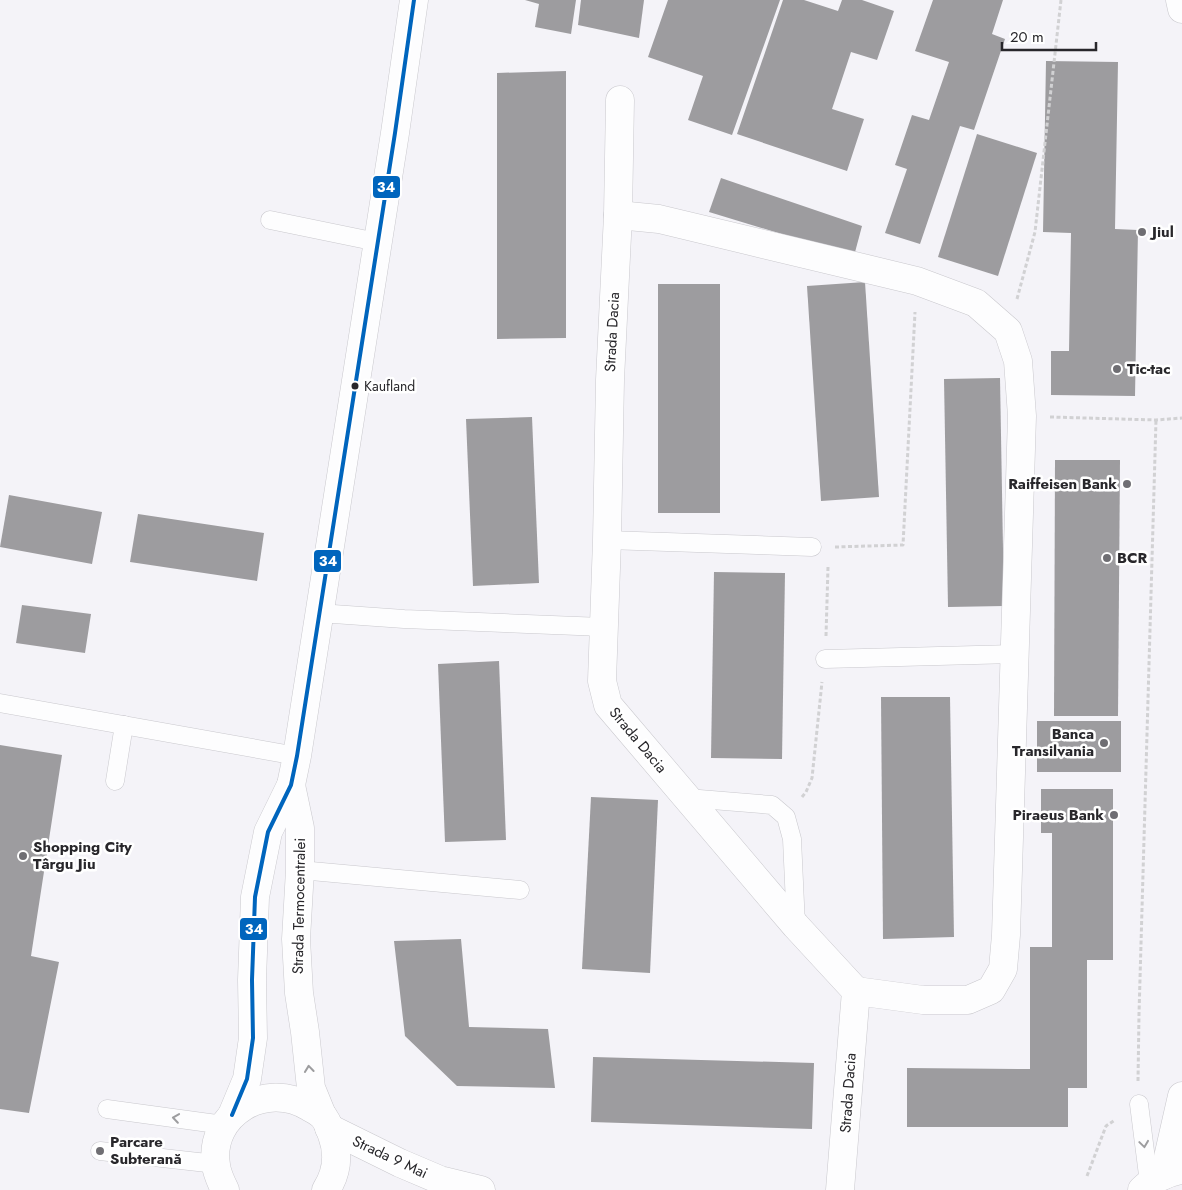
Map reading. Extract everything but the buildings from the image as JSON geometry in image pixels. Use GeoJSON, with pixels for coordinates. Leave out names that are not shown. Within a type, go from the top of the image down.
{"type":"FeatureCollection","features":[{"type":"Feature","properties":{"kind":"street","name":"Strada Termocentralei"},"geometry":{"type":"LineString","coordinates":[[220,1180],[216,1150],[218,1137],[248,1080],[253,1038],[252,980],[255,897],[268,832],[291,785],[297,756],[395,133],[414,0]]}},
{"type":"Feature","properties":{"kind":"street"},"geometry":{"type":"LineString","coordinates":[[1164,0],[1182,9]]}},
{"type":"Feature","properties":{"kind":"street"},"geometry":{"type":"LineString","coordinates":[[1180,0],[1182,9]]}},
{"type":"Feature","properties":{"kind":"street","name":"Strada Dacia"},"geometry":{"type":"LineString","coordinates":[[620,100],[618,215],[610,380],[602,681],[608,705],[796,926],[856,991],[840,1190]]}},
{"type":"Feature","properties":{"kind":"street"},"geometry":{"type":"LineString","coordinates":[[618,215],[659,219],[917,282],[976,303],[1008,331],[1018,361],[1022,416],[1006,926],[1003,969],[991,990],[968,1000],[923,1000],[856,991]]}},
{"type":"Feature","properties":{"kind":"street","name":"Strada Termocentralei"},"geometry":{"type":"LineString","coordinates":[[291,785],[300,828],[300,870],[296,939],[299,994],[311,1088],[336,1145],[336,1163],[332,1181],[326,1190]]}},
{"type":"Feature","properties":{"kind":"street","name":"Strada 9 Mai"},"geometry":{"type":"LineString","coordinates":[[228,1120],[247,1104],[264,1098],[282,1096],[300,1101],[326,1122],[400,1163],[440,1180],[481,1190]]}},
{"type":"Feature","properties":{"kind":"street"},"geometry":{"type":"LineString","coordinates":[[1159,1180],[1182,1096]]}},
{"type":"Feature","properties":{"kind":"lane"},"geometry":{"type":"LineString","coordinates":[[270,220],[377,242]]}},
{"type":"Feature","properties":{"kind":"lane"},"geometry":{"type":"LineString","coordinates":[[607,540],[820,547]]}},
{"type":"Feature","properties":{"kind":"lane"},"geometry":{"type":"LineString","coordinates":[[319,613],[404,619],[603,627]]}},
{"type":"Feature","properties":{"kind":"lane"},"geometry":{"type":"LineString","coordinates":[[825,660],[1014,654]]}},
{"type":"Feature","properties":{"kind":"lane"},"geometry":{"type":"LineString","coordinates":[[0,703],[297,756]]}},
{"type":"Feature","properties":{"kind":"lane"},"geometry":{"type":"LineString","coordinates":[[115,781],[124,725]]}},
{"type":"Feature","properties":{"kind":"lane"},"geometry":{"type":"LineString","coordinates":[[687,798],[772,805],[786,817],[792,839],[796,926]]}},
{"type":"Feature","properties":{"kind":"lane"},"geometry":{"type":"LineString","coordinates":[[300,870],[520,890]]}},
{"type":"Feature","properties":{"kind":"lane"},"geometry":{"type":"LineString","coordinates":[[1139,1104],[1159,1180]]}},
{"type":"Feature","properties":{"kind":"lane"},"geometry":{"type":"LineString","coordinates":[[107,1109],[228,1120]]}},
{"type":"Feature","properties":{"kind":"lane"},"geometry":{"type":"LineString","coordinates":[[100,1151],[220,1180]]}},
{"type":"Feature","properties":{"kind":"path"},"geometry":{"type":"LineString","coordinates":[[1008,331],[1035,232],[1061,0]]}},
{"type":"Feature","properties":{"kind":"path"},"geometry":{"type":"LineString","coordinates":[[820,547],[903,545],[917,282]]}},
{"type":"Feature","properties":{"kind":"path"},"geometry":{"type":"LineString","coordinates":[[1022,416],[1156,420],[1182,418]]}},
{"type":"Feature","properties":{"kind":"path"},"geometry":{"type":"LineString","coordinates":[[1087,1176],[1106,1126],[1139,1104],[1138,1032],[1156,420]]}},
{"type":"Feature","properties":{"kind":"path"},"geometry":{"type":"LineString","coordinates":[[786,817],[806,792],[812,778],[825,660],[828,566]]}},
{"type":"Feature","properties":{"kind":"transit line","name":"34"},"geometry":{"type":"LineString","coordinates":[[232,1115],[247,1079],[253,1038],[252,980],[255,897],[268,832],[291,785],[297,756],[395,133],[414,0]]}},
{"type":"Feature","properties":{"kind":"place","name":"Jiul"},"geometry":{"type":"Point","coordinates":[1142,232]}},
{"type":"Feature","properties":{"kind":"place","name":"Tic-tac"},"geometry":{"type":"Point","coordinates":[1117,369]}},
{"type":"Feature","properties":{"kind":"place","name":"Kaufland"},"geometry":{"type":"Point","coordinates":[355,386]}},
{"type":"Feature","properties":{"kind":"place","name":"Raiffeisen Bank"},"geometry":{"type":"Point","coordinates":[1127,484]}},
{"type":"Feature","properties":{"kind":"place","name":"BCR"},"geometry":{"type":"Point","coordinates":[1107,558]}},
{"type":"Feature","properties":{"kind":"place","name":"Banca Transilvania"},"geometry":{"type":"Point","coordinates":[1104,743]}},
{"type":"Feature","properties":{"kind":"place","name":"Piraeus Bank"},"geometry":{"type":"Point","coordinates":[1114,815]}},
{"type":"Feature","properties":{"kind":"place","name":"Shopping City Târgu Jiu"},"geometry":{"type":"Point","coordinates":[23,856]}},
{"type":"Feature","properties":{"kind":"place","name":"Parcare Subterană"},"geometry":{"type":"Point","coordinates":[100,1151]}}]}
